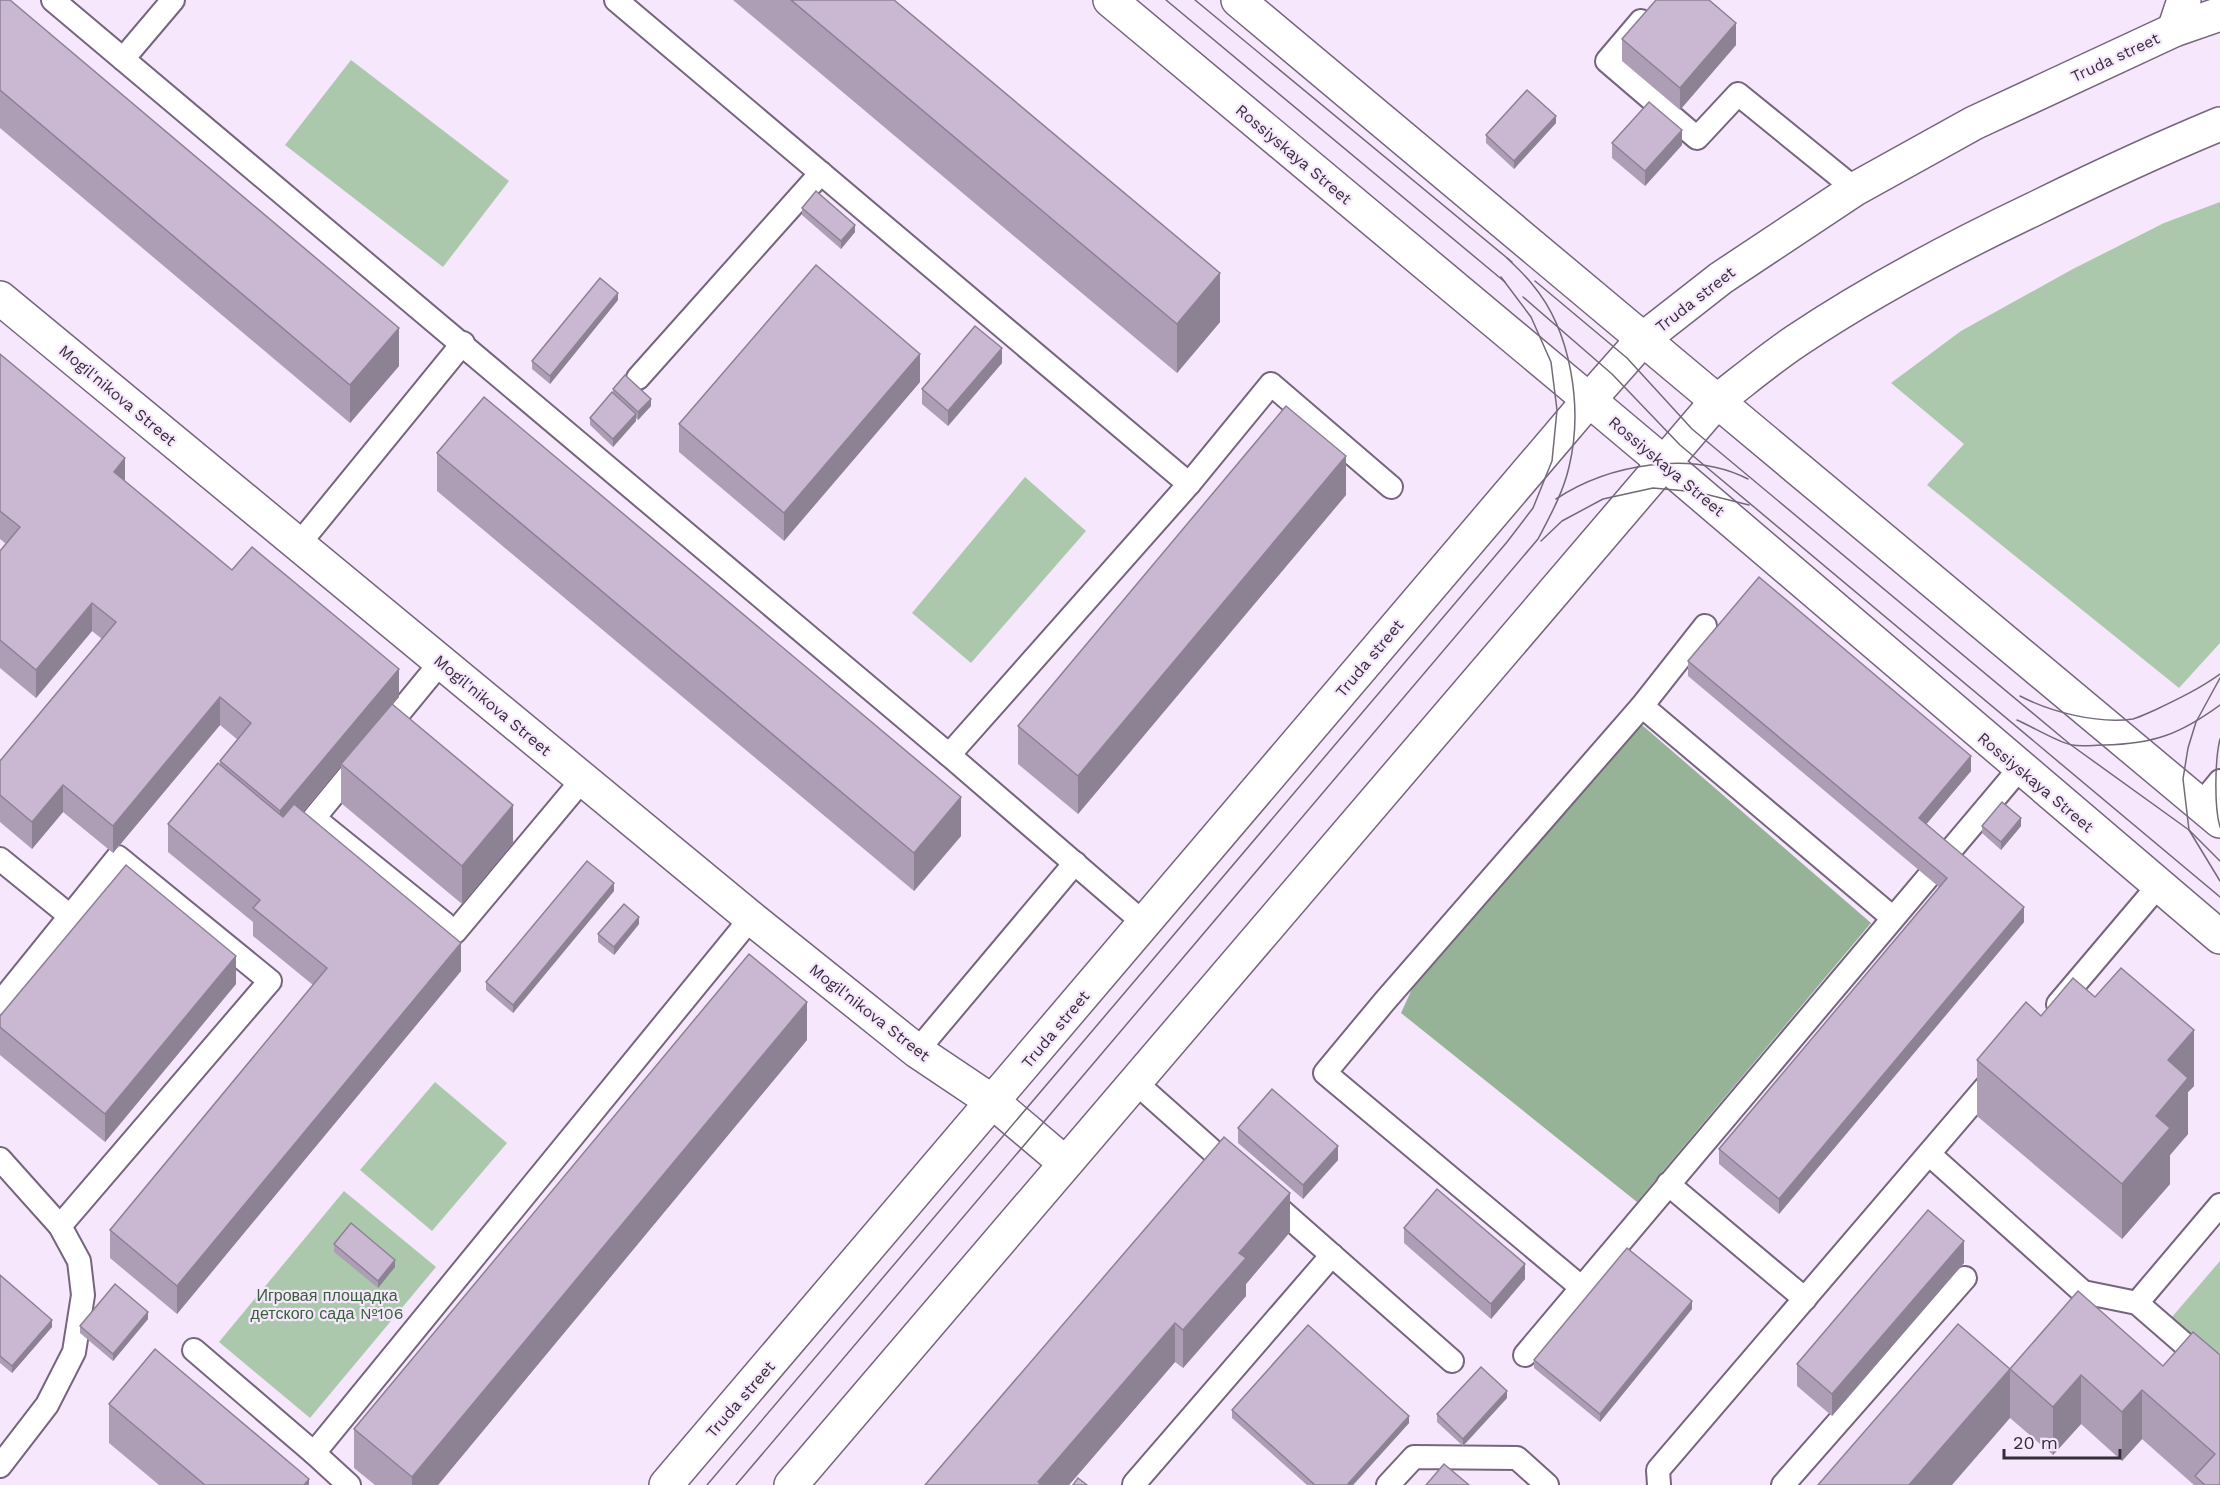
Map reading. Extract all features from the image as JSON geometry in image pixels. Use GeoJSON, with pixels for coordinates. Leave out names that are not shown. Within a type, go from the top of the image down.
{"type":"FeatureCollection","features":[{"type":"Feature","properties":{"kind":"main road","name":"Rossiyskaya Street"},"geometry":{"type":"LineString","coordinates":[[1110,0],[1664,463],[2220,938]]}},
{"type":"Feature","properties":{"kind":"main road"},"geometry":{"type":"LineString","coordinates":[[1238,0],[1717,401],[2214,802]]}},
{"type":"Feature","properties":{"kind":"main road","name":"Truda street"},"geometry":{"type":"LineString","coordinates":[[666,1485],[1588,400],[1643,339],[1720,278],[1856,189],[1974,123],[2179,15],[2220,14]]}},
{"type":"Feature","properties":{"kind":"main road"},"geometry":{"type":"LineString","coordinates":[[791,1485],[1717,401],[1795,342],[1884,285],[2082,185],[2220,124]]}},
{"type":"Feature","properties":{"kind":"main road","name":"Mogil'nikova Street"},"geometry":{"type":"LineString","coordinates":[[0,298],[751,918],[917,1051],[993,1102],[1065,1163]]}},
{"type":"Feature","properties":{"kind":"lane"},"geometry":{"type":"LineString","coordinates":[[53,0],[950,755],[1144,924]]}},
{"type":"Feature","properties":{"kind":"lane"},"geometry":{"type":"LineString","coordinates":[[123,59],[173,0]]}},
{"type":"Feature","properties":{"kind":"lane"},"geometry":{"type":"LineString","coordinates":[[616,0],[1189,484]]}},
{"type":"Feature","properties":{"kind":"lane"},"geometry":{"type":"LineString","coordinates":[[1642,20],[1607,61],[1697,138],[1737,94],[1856,189]]}},
{"type":"Feature","properties":{"kind":"lane"},"geometry":{"type":"LineString","coordinates":[[638,378],[821,173]]}},
{"type":"Feature","properties":{"kind":"lane"},"geometry":{"type":"LineString","coordinates":[[298,544],[463,343]]}},
{"type":"Feature","properties":{"kind":"lane"},"geometry":{"type":"LineString","coordinates":[[950,755],[1189,484],[1271,384],[1391,487]]}},
{"type":"Feature","properties":{"kind":"lane"},"geometry":{"type":"LineString","coordinates":[[1582,1288],[1325,1073],[1642,706],[1705,626]]}},
{"type":"Feature","properties":{"kind":"lane"},"geometry":{"type":"LineString","coordinates":[[441,662],[314,818],[450,928],[583,779]]}},
{"type":"Feature","properties":{"kind":"lane"},"geometry":{"type":"LineString","coordinates":[[1642,706],[1893,918]]}},
{"type":"Feature","properties":{"kind":"lane"},"geometry":{"type":"LineString","coordinates":[[1525,1355],[2020,768]]}},
{"type":"Feature","properties":{"kind":"lane"},"geometry":{"type":"LineString","coordinates":[[0,1003],[118,857],[270,981],[60,1226]]}},
{"type":"Feature","properties":{"kind":"lane"},"geometry":{"type":"LineString","coordinates":[[0,859],[70,916]]}},
{"type":"Feature","properties":{"kind":"lane"},"geometry":{"type":"LineString","coordinates":[[917,1051],[1075,863]]}},
{"type":"Feature","properties":{"kind":"lane"},"geometry":{"type":"LineString","coordinates":[[2044,1020],[2158,886]]}},
{"type":"Feature","properties":{"kind":"lane"},"geometry":{"type":"LineString","coordinates":[[314,1453],[751,918]]}},
{"type":"Feature","properties":{"kind":"lane"},"geometry":{"type":"LineString","coordinates":[[1654,1480],[2013,1056]]}},
{"type":"Feature","properties":{"kind":"lane"},"geometry":{"type":"LineString","coordinates":[[1135,1083],[1452,1361]]}},
{"type":"Feature","properties":{"kind":"lane"},"geometry":{"type":"LineString","coordinates":[[1929,1154],[2083,1292],[2137,1304],[2220,1375]]}},
{"type":"Feature","properties":{"kind":"lane"},"geometry":{"type":"LineString","coordinates":[[0,1159],[60,1226],[79,1261],[83,1295],[74,1352],[47,1405],[0,1466]]}},
{"type":"Feature","properties":{"kind":"lane"},"geometry":{"type":"LineString","coordinates":[[1668,1184],[1805,1299]]}},
{"type":"Feature","properties":{"kind":"lane"},"geometry":{"type":"LineString","coordinates":[[2137,1304],[2220,1205]]}},
{"type":"Feature","properties":{"kind":"lane"},"geometry":{"type":"LineString","coordinates":[[1135,1485],[1332,1255]]}},
{"type":"Feature","properties":{"kind":"lane"},"geometry":{"type":"LineString","coordinates":[[1783,1485],[1965,1278]]}},
{"type":"Feature","properties":{"kind":"lane"},"geometry":{"type":"LineString","coordinates":[[194,1350],[349,1485]]}},
{"type":"Feature","properties":{"kind":"lane"},"geometry":{"type":"LineString","coordinates":[[1388,1485],[1414,1457],[1517,1458],[1546,1485]]}},
{"type":"Feature","properties":{"kind":"green space"},"geometry":{"type":"Polygon","coordinates":[[[351,60],[509,181],[443,267],[285,145],[351,60]]]}},
{"type":"Feature","properties":{"kind":"green space"},"geometry":{"type":"Polygon","coordinates":[[[2220,202],[2220,643],[2179,688],[1927,485],[1964,444],[1891,383],[1961,331],[2071,270],[2164,223],[2220,202]]]}},
{"type":"Feature","properties":{"kind":"green space"},"geometry":{"type":"Polygon","coordinates":[[[1025,477],[1086,531],[971,663],[912,613],[1025,477]]]}},
{"type":"Feature","properties":{"kind":"green space"},"geometry":{"type":"Polygon","coordinates":[[[1632,724],[1642,725],[1871,923],[1637,1202],[1401,1013],[1421,969],[1632,724]]]}},
{"type":"Feature","properties":{"kind":"green space"},"geometry":{"type":"Polygon","coordinates":[[[435,1082],[507,1143],[432,1231],[360,1170],[435,1082]]]}},
{"type":"Feature","properties":{"kind":"green space","name":"Игровая площадка детского сада №106"},"geometry":{"type":"Polygon","coordinates":[[[344,1191],[436,1267],[310,1418],[219,1342],[344,1191]]]}},
{"type":"Feature","properties":{"kind":"green space"},"geometry":{"type":"Polygon","coordinates":[[[2220,1261],[2220,1358],[2172,1317],[2220,1261]]]}},
{"type":"Feature","properties":{"kind":"building"},"geometry":{"type":"Polygon","coordinates":[[[0,0],[10,0],[399,328],[350,385],[0,90],[0,0]]]}},
{"type":"Feature","properties":{"kind":"building"},"geometry":{"type":"Polygon","coordinates":[[[791,0],[894,0],[1220,273],[1177,324],[791,0]]]}},
{"type":"Feature","properties":{"kind":"building"},"geometry":{"type":"Polygon","coordinates":[[[1656,0],[1709,0],[1736,23],[1680,88],[1622,39],[1656,0]]]}},
{"type":"Feature","properties":{"kind":"building"},"geometry":{"type":"Polygon","coordinates":[[[1527,90],[1556,116],[1514,161],[1486,135],[1527,90]]]}},
{"type":"Feature","properties":{"kind":"building"},"geometry":{"type":"Polygon","coordinates":[[[1649,102],[1682,130],[1645,171],[1612,143],[1649,102]]]}},
{"type":"Feature","properties":{"kind":"building"},"geometry":{"type":"Polygon","coordinates":[[[816,191],[855,225],[841,241],[802,208],[816,191]]]}},
{"type":"Feature","properties":{"kind":"building"},"geometry":{"type":"Polygon","coordinates":[[[816,265],[920,354],[784,513],[679,424],[816,265]]]}},
{"type":"Feature","properties":{"kind":"building"},"geometry":{"type":"Polygon","coordinates":[[[600,278],[618,293],[550,376],[532,361],[600,278]]]}},
{"type":"Feature","properties":{"kind":"building"},"geometry":{"type":"Polygon","coordinates":[[[975,326],[1002,348],[948,411],[922,389],[975,326]]]}},
{"type":"Feature","properties":{"kind":"building"},"geometry":{"type":"Polygon","coordinates":[[[0,354],[125,458],[114,472],[232,570],[252,547],[399,669],[280,811],[220,761],[251,723],[220,697],[113,826],[63,785],[32,822],[0,795],[0,761],[116,622],[92,603],[36,670],[0,640],[0,551],[20,527],[0,511],[0,354]]]}},
{"type":"Feature","properties":{"kind":"building"},"geometry":{"type":"Polygon","coordinates":[[[625,375],[651,399],[638,412],[613,389],[625,375]]]}},
{"type":"Feature","properties":{"kind":"building"},"geometry":{"type":"Polygon","coordinates":[[[612,392],[636,414],[613,439],[590,418],[612,392]]]}},
{"type":"Feature","properties":{"kind":"building"},"geometry":{"type":"Polygon","coordinates":[[[484,397],[961,797],[914,853],[437,453],[484,397]]]}},
{"type":"Feature","properties":{"kind":"building"},"geometry":{"type":"Polygon","coordinates":[[[1286,406],[1346,456],[1078,776],[1018,726],[1286,406]]]}},
{"type":"Feature","properties":{"kind":"building"},"geometry":{"type":"Polygon","coordinates":[[[1759,577],[1971,756],[1919,818],[2024,907],[1779,1199],[1719,1149],[1947,878],[1688,661],[1759,577]]]}},
{"type":"Feature","properties":{"kind":"building"},"geometry":{"type":"Polygon","coordinates":[[[392,704],[513,805],[462,866],[341,764],[392,704]]]}},
{"type":"Feature","properties":{"kind":"building"},"geometry":{"type":"Polygon","coordinates":[[[218,763],[283,817],[294,804],[461,943],[177,1286],[110,1230],[327,968],[253,908],[260,900],[168,824],[218,763]]]}},
{"type":"Feature","properties":{"kind":"building"},"geometry":{"type":"Polygon","coordinates":[[[2002,802],[2021,818],[2001,842],[1982,826],[2002,802]]]}},
{"type":"Feature","properties":{"kind":"building"},"geometry":{"type":"Polygon","coordinates":[[[587,861],[614,883],[513,1005],[486,982],[587,861]]]}},
{"type":"Feature","properties":{"kind":"building"},"geometry":{"type":"Polygon","coordinates":[[[126,865],[236,956],[105,1114],[0,1027],[0,1016],[126,865]]]}},
{"type":"Feature","properties":{"kind":"building"},"geometry":{"type":"Polygon","coordinates":[[[624,904],[639,917],[614,947],[598,934],[624,904]]]}},
{"type":"Feature","properties":{"kind":"building"},"geometry":{"type":"Polygon","coordinates":[[[749,954],[807,1002],[412,1477],[354,1429],[749,954]]]}},
{"type":"Feature","properties":{"kind":"building"},"geometry":{"type":"Polygon","coordinates":[[[2121,968],[2194,1030],[2168,1060],[2188,1078],[2156,1116],[2170,1128],[2122,1184],[1977,1060],[2026,1002],[2041,1016],[2073,978],[2095,997],[2121,968]]]}},
{"type":"Feature","properties":{"kind":"building"},"geometry":{"type":"Polygon","coordinates":[[[1272,1089],[1338,1146],[1303,1185],[1238,1128],[1272,1089]]]}},
{"type":"Feature","properties":{"kind":"building"},"geometry":{"type":"Polygon","coordinates":[[[1224,1137],[1290,1193],[1239,1253],[1246,1258],[1183,1330],[1175,1323],[1038,1482],[1042,1485],[925,1485],[1224,1137]]]}},
{"type":"Feature","properties":{"kind":"building"},"geometry":{"type":"Polygon","coordinates":[[[1437,1189],[1525,1264],[1491,1304],[1404,1228],[1437,1189]]]}},
{"type":"Feature","properties":{"kind":"building"},"geometry":{"type":"Polygon","coordinates":[[[1928,1210],[1964,1241],[1832,1394],[1797,1364],[1928,1210]]]}},
{"type":"Feature","properties":{"kind":"building"},"geometry":{"type":"Polygon","coordinates":[[[351,1223],[395,1260],[378,1281],[334,1244],[351,1223]]]}},
{"type":"Feature","properties":{"kind":"building"},"geometry":{"type":"Polygon","coordinates":[[[1627,1248],[1692,1301],[1600,1414],[1534,1360],[1627,1248]]]}},
{"type":"Feature","properties":{"kind":"building"},"geometry":{"type":"Polygon","coordinates":[[[0,1275],[52,1320],[12,1366],[0,1356],[0,1275]]]}},
{"type":"Feature","properties":{"kind":"building"},"geometry":{"type":"Polygon","coordinates":[[[115,1284],[148,1312],[113,1354],[80,1326],[115,1284]]]}},
{"type":"Feature","properties":{"kind":"building"},"geometry":{"type":"Polygon","coordinates":[[[2078,1291],[2163,1366],[2193,1332],[2220,1355],[2220,1485],[2205,1485],[2195,1476],[2215,1454],[2142,1390],[2122,1412],[2081,1375],[2053,1407],[2010,1369],[2078,1291]]]}},
{"type":"Feature","properties":{"kind":"building"},"geometry":{"type":"Polygon","coordinates":[[[1958,1324],[2010,1369],[1909,1485],[1818,1485],[1958,1324]]]}},
{"type":"Feature","properties":{"kind":"building"},"geometry":{"type":"Polygon","coordinates":[[[1308,1325],[1409,1416],[1347,1485],[1315,1485],[1232,1410],[1308,1325]]]}},
{"type":"Feature","properties":{"kind":"building"},"geometry":{"type":"Polygon","coordinates":[[[155,1349],[309,1479],[304,1485],[205,1485],[109,1404],[155,1349]]]}},
{"type":"Feature","properties":{"kind":"building"},"geometry":{"type":"Polygon","coordinates":[[[1481,1367],[1507,1391],[1463,1439],[1437,1414],[1481,1367]]]}},
{"type":"Feature","properties":{"kind":"building"},"geometry":{"type":"Polygon","coordinates":[[[1444,1464],[1469,1485],[1426,1485],[1444,1464]]]}},
{"type":"Feature","properties":{"kind":"building"},"geometry":{"type":"Polygon","coordinates":[[[1078,1478],[1087,1485],[1073,1485],[1078,1478]]]}},
{"type":"Feature","properties":{"kind":"tram line"},"geometry":{"type":"LineString","coordinates":[[1166,0],[1505,282]]}},
{"type":"Feature","properties":{"kind":"tram line"},"geometry":{"type":"LineString","coordinates":[[1195,0],[1512,262]]}},
{"type":"Feature","properties":{"kind":"tram line"},"geometry":{"type":"LineString","coordinates":[[736,1485],[1538,539],[1560,495],[1569,467],[1575,421],[1574,396],[1571,371],[1557,324],[1546,303],[1532,284],[1507,258]]}},
{"type":"Feature","properties":{"kind":"tram line"},"geometry":{"type":"LineString","coordinates":[[707,1485],[1507,542],[1533,508],[1552,461],[1557,410],[1551,362],[1531,317],[1501,277]]}},
{"type":"Feature","properties":{"kind":"tram line"},"geometry":{"type":"LineString","coordinates":[[1535,281],[1627,358],[1692,429],[2071,745],[2189,830],[2220,861]]}},
{"type":"Feature","properties":{"kind":"tram line"},"geometry":{"type":"LineString","coordinates":[[1523,297],[1612,374],[1680,445],[2220,897]]}},
{"type":"Feature","properties":{"kind":"tram line"},"geometry":{"type":"LineString","coordinates":[[1556,499],[1600,477],[1650,465],[1676,463],[1701,465],[1726,470],[1748,479]]}},
{"type":"Feature","properties":{"kind":"tram line"},"geometry":{"type":"LineString","coordinates":[[1541,541],[1562,521],[1603,499],[1653,488],[1697,492],[1749,505]]}},
{"type":"Feature","properties":{"kind":"tram line"},"geometry":{"type":"LineString","coordinates":[[2020,696],[2060,712],[2105,720],[2133,719],[2180,698],[2220,674]]}},
{"type":"Feature","properties":{"kind":"tram line"},"geometry":{"type":"LineString","coordinates":[[2220,678],[2196,722],[2188,748],[2183,779],[2189,830],[2220,881]]}},
{"type":"Feature","properties":{"kind":"tram line"},"geometry":{"type":"LineString","coordinates":[[2017,720],[2066,744],[2084,746],[2122,744],[2166,736],[2220,705]]}},
{"type":"Feature","properties":{"kind":"tram line"},"geometry":{"type":"LineString","coordinates":[[2220,739],[2216,783],[2220,827]]}}]}
